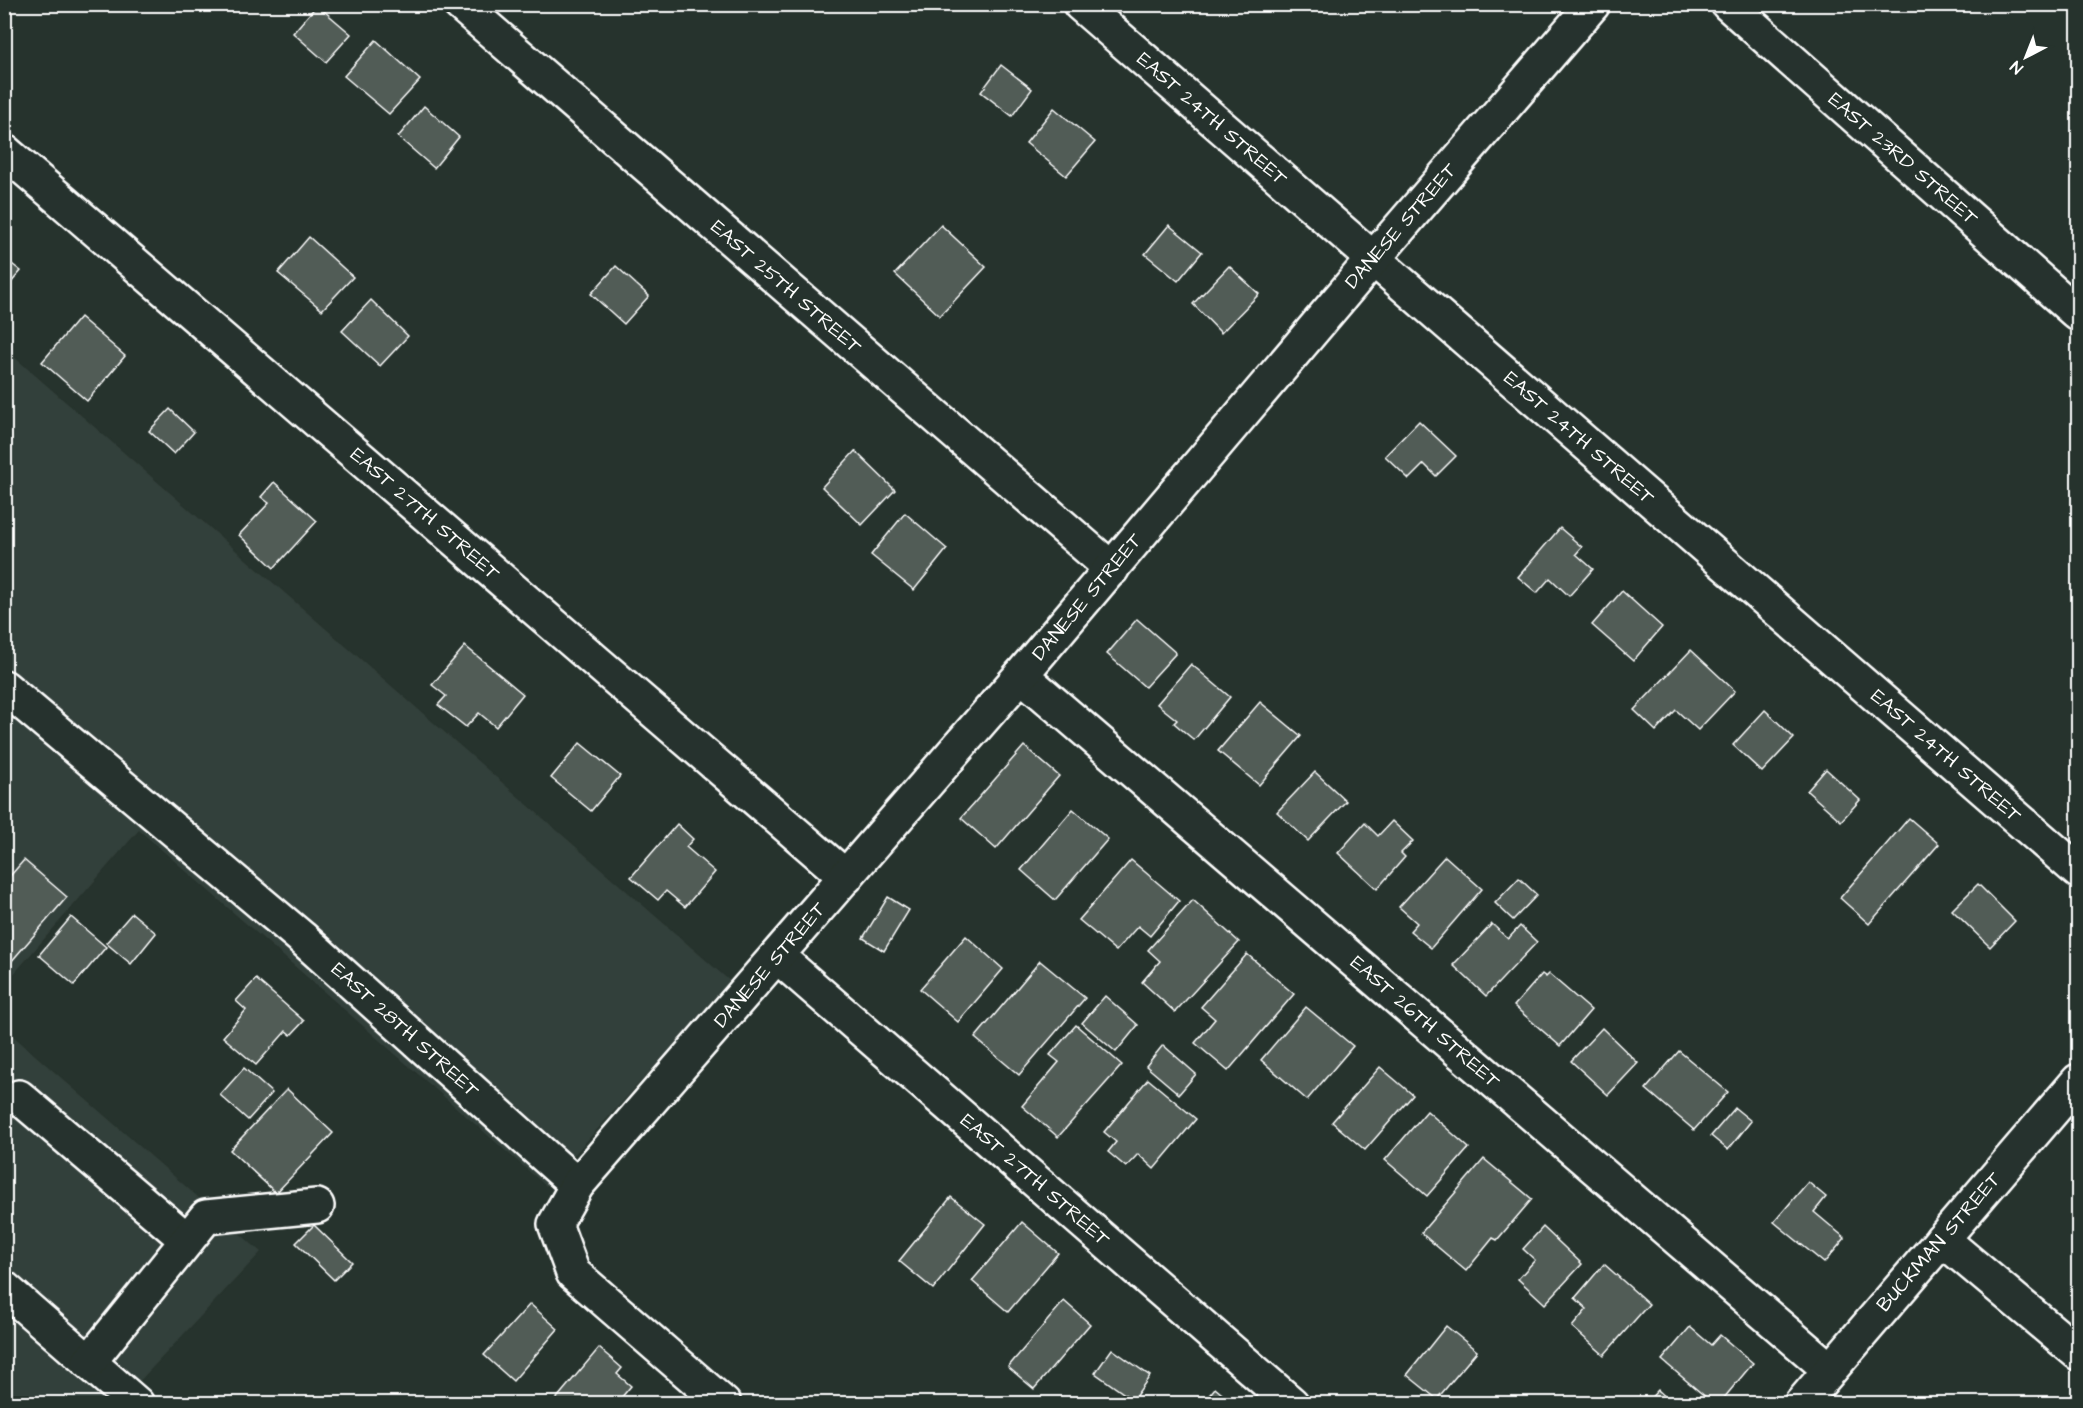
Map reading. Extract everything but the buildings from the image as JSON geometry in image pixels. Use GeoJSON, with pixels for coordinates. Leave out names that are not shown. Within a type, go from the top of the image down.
{"type":"FeatureCollection","features":[{"type":"Feature","properties":{"kind":"street","name":"EAST 25TH STREET"},"geometry":{"type":"LineString","coordinates":[[460,4],[1112,569]]}},
{"type":"Feature","properties":{"kind":"street","name":"EAST 24TH STREET"},"geometry":{"type":"LineString","coordinates":[[1080,4],[2079,871]]}},
{"type":"Feature","properties":{"kind":"street","name":"DANESE STREET"},"geometry":{"type":"LineString","coordinates":[[577,1185],[1021,675],[1373,259],[1593,4]]}},
{"type":"Feature","properties":{"kind":"street","name":"EAST 23RD STREET"},"geometry":{"type":"LineString","coordinates":[[1728,4],[2079,314]]}},
{"type":"Feature","properties":{"kind":"street","name":"EAST 27TH STREET"},"geometry":{"type":"LineString","coordinates":[[4,151],[846,878]]}},
{"type":"Feature","properties":{"kind":"street","name":"EAST 26TH STREET"},"geometry":{"type":"LineString","coordinates":[[1021,675],[1829,1369]]}},
{"type":"Feature","properties":{"kind":"street","name":"EAST 28TH STREET"},"geometry":{"type":"LineString","coordinates":[[4,687],[301,937],[577,1185]]}},
{"type":"Feature","properties":{"kind":"street","name":"EAST 27TH STREET"},"geometry":{"type":"LineString","coordinates":[[777,956],[1292,1404]]}},
{"type":"Feature","properties":{"kind":"street","name":"BUCKMAN STREET"},"geometry":{"type":"LineString","coordinates":[[1801,1404],[2079,1081]]}},
{"type":"Feature","properties":{"kind":"street"},"geometry":{"type":"LineString","coordinates":[[19,1097],[187,1240]]}},
{"type":"Feature","properties":{"kind":"street"},"geometry":{"type":"LineString","coordinates":[[577,1185],[555,1224],[573,1273],[724,1404]]}},
{"type":"Feature","properties":{"kind":"street"},"geometry":{"type":"LineString","coordinates":[[89,1362],[206,1217],[317,1206]]}},
{"type":"Feature","properties":{"kind":"street"},"geometry":{"type":"LineString","coordinates":[[1942,1239],[2079,1353]]}},
{"type":"Feature","properties":{"kind":"street"},"geometry":{"type":"LineString","coordinates":[[4,1288],[137,1404]]}},
{"type":"Feature","properties":{"kind":"shaded area"},"geometry":{"type":"Polygon","coordinates":[[[5,349],[731,982],[546,1186],[139,830],[5,984],[5,349]]]}},
{"type":"Feature","properties":{"kind":"shaded area"},"geometry":{"type":"Polygon","coordinates":[[[4,1028],[261,1252],[119,1403],[5,1403],[4,1028]]]}}]}
